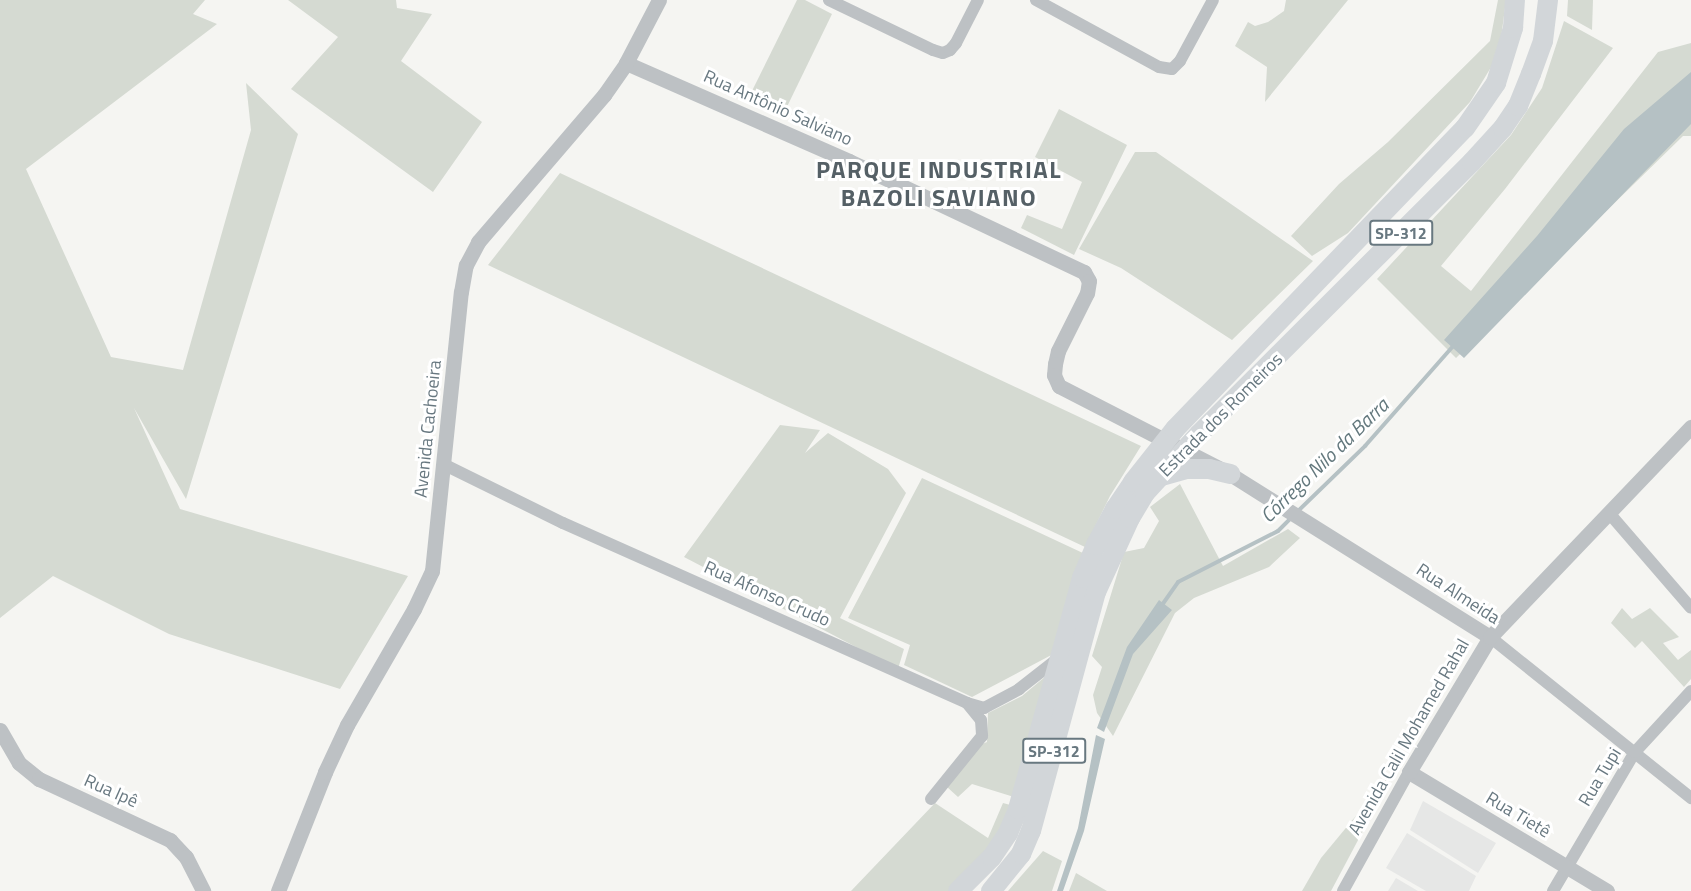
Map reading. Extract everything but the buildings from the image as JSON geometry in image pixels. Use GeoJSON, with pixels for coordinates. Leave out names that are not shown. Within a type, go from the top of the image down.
{"type":"FeatureCollection","features":[{"type":"Feature","properties":{"kind":"main road","name":"Estrada dos Romeiros"},"geometry":{"type":"LineString","coordinates":[[958,891],[979,872],[1008,832],[1020,803],[1080,586],[1096,545],[1133,482],[1165,441],[1206,396],[1465,128],[1496,83],[1513,28],[1515,0]]}},
{"type":"Feature","properties":{"kind":"main road","name":"Estrada dos Romeiros"},"geometry":{"type":"LineString","coordinates":[[992,891],[1021,854],[1031,831],[1096,592],[1130,518],[1145,493],[1184,450],[1472,162],[1503,128],[1518,106],[1532,74],[1542,41],[1548,0]]}},
{"type":"Feature","properties":{"kind":"main road"},"geometry":{"type":"LineString","coordinates":[[1206,396],[1200,412],[1200,434],[1209,462]]}},
{"type":"Feature","properties":{"kind":"main road"},"geometry":{"type":"LineString","coordinates":[[1160,477],[1186,469],[1209,469],[1230,474]]}},
{"type":"Feature","properties":{"kind":"street","name":"Avenida Cachoeira"},"geometry":{"type":"LineString","coordinates":[[278,891],[325,772],[347,725],[426,588],[435,552],[461,292],[466,265],[478,242],[604,95],[626,63],[658,0]]}},
{"type":"Feature","properties":{"kind":"street"},"geometry":{"type":"LineString","coordinates":[[829,0],[943,53],[950,50],[956,43],[978,0]]}},
{"type":"Feature","properties":{"kind":"street"},"geometry":{"type":"LineString","coordinates":[[1035,0],[1159,67],[1172,69],[1180,61],[1213,0]]}},
{"type":"Feature","properties":{"kind":"street","name":"Rua Antônio Salviano"},"geometry":{"type":"LineString","coordinates":[[626,63],[849,161],[1084,272],[1089,281],[1087,293],[1058,351],[1054,364],[1054,375],[1059,386],[1165,441]]}},
{"type":"Feature","properties":{"kind":"street","name":"Avenida Calil Mohamed Rahal"},"geometry":{"type":"LineString","coordinates":[[1343,891],[1409,772],[1490,637],[1691,427]]}},
{"type":"Feature","properties":{"kind":"street","name":"Rua Almeida"},"geometry":{"type":"LineString","coordinates":[[1165,441],[1230,474],[1490,637],[1691,798]]}},
{"type":"Feature","properties":{"kind":"street","name":"Rua Afonso Crudo"},"geometry":{"type":"LineString","coordinates":[[445,465],[563,523],[967,703]]}},
{"type":"Feature","properties":{"kind":"street"},"geometry":{"type":"LineString","coordinates":[[1608,513],[1691,608]]}},
{"type":"Feature","properties":{"kind":"street"},"geometry":{"type":"LineString","coordinates":[[967,703],[984,708],[1019,689],[1061,656]]}},
{"type":"Feature","properties":{"kind":"street","name":"Rua Tupi"},"geometry":{"type":"LineString","coordinates":[[1553,891],[1635,752],[1691,691]]}},
{"type":"Feature","properties":{"kind":"street"},"geometry":{"type":"LineString","coordinates":[[931,800],[982,736],[981,720],[967,703]]}},
{"type":"Feature","properties":{"kind":"street","name":"Rua Ipê"},"geometry":{"type":"LineString","coordinates":[[0,730],[20,763],[39,779],[170,840],[186,857],[203,891]]}},
{"type":"Feature","properties":{"kind":"street","name":"Rua Tietê"},"geometry":{"type":"LineString","coordinates":[[1409,772],[1607,891]]}},
{"type":"Feature","properties":{"kind":"shaded area"},"geometry":{"type":"Polygon","coordinates":[[[0,0],[205,0],[193,14],[217,24],[26,169],[111,357],[183,370],[251,130],[246,83],[298,134],[186,499],[134,408],[180,509],[408,576],[340,689],[169,634],[53,576],[0,618],[0,0]]]}},
{"type":"Feature","properties":{"kind":"shaded area"},"geometry":{"type":"Polygon","coordinates":[[[288,0],[396,0],[397,8],[432,14],[401,61],[482,122],[433,192],[291,89],[338,37],[288,0]]]}},
{"type":"Feature","properties":{"kind":"shaded area"},"geometry":{"type":"Polygon","coordinates":[[[797,0],[805,0],[832,14],[782,117],[748,99],[797,0]]]}},
{"type":"Feature","properties":{"kind":"shaded area"},"geometry":{"type":"Polygon","coordinates":[[[1286,0],[1348,0],[1265,102],[1267,67],[1235,46],[1248,22],[1255,26],[1268,22],[1284,11],[1286,0]]]}},
{"type":"Feature","properties":{"kind":"shaded area"},"geometry":{"type":"Polygon","coordinates":[[[1498,0],[1506,0],[1499,54],[1470,102],[1348,233],[1312,256],[1291,236],[1339,184],[1388,142],[1490,41],[1498,0]]]}},
{"type":"Feature","properties":{"kind":"shaded area"},"geometry":{"type":"Polygon","coordinates":[[[1568,0],[1593,0],[1592,30],[1567,16],[1568,0]]]}},
{"type":"Feature","properties":{"kind":"shaded area"},"geometry":{"type":"Polygon","coordinates":[[[1564,21],[1613,48],[1505,189],[1441,266],[1471,291],[1658,52],[1691,43],[1691,136],[1683,136],[1456,358],[1377,279],[1511,135],[1542,88],[1564,21]]]}},
{"type":"Feature","properties":{"kind":"shaded area"},"geometry":{"type":"Polygon","coordinates":[[[1691,72],[1691,124],[1464,358],[1444,340],[1537,236],[1624,129],[1691,72]]]}},
{"type":"Feature","properties":{"kind":"shaded area"},"geometry":{"type":"Polygon","coordinates":[[[1059,109],[1127,145],[1074,255],[1021,228],[1027,215],[1062,229],[1082,182],[1035,157],[1059,109]]]}},
{"type":"Feature","properties":{"kind":"shaded area"},"geometry":{"type":"Polygon","coordinates":[[[1135,152],[1156,152],[1313,261],[1232,340],[1121,268],[1079,249],[1135,152]]]}},
{"type":"Feature","properties":{"kind":"shaded area"},"geometry":{"type":"Polygon","coordinates":[[[560,173],[1141,446],[1110,496],[1085,547],[488,265],[560,173]]]}},
{"type":"Feature","properties":{"kind":"shaded area"},"geometry":{"type":"Polygon","coordinates":[[[780,425],[820,430],[805,453],[828,433],[888,469],[906,493],[840,618],[904,649],[898,669],[684,557],[780,425]]]}},
{"type":"Feature","properties":{"kind":"shaded area"},"geometry":{"type":"Polygon","coordinates":[[[922,478],[1085,554],[1057,652],[972,697],[904,665],[910,645],[848,618],[922,478]]]}},
{"type":"Feature","properties":{"kind":"shaded area"},"geometry":{"type":"Polygon","coordinates":[[[1180,484],[1223,566],[1288,529],[1300,538],[1269,567],[1194,598],[1175,613],[1113,736],[1097,713],[1093,695],[1102,667],[1092,656],[1124,552],[1144,548],[1159,521],[1150,507],[1180,484]]]}},
{"type":"Feature","properties":{"kind":"shaded area"},"geometry":{"type":"Polygon","coordinates":[[[1159,600],[1172,610],[1133,654],[1104,732],[1097,728],[1127,647],[1159,600]]]}},
{"type":"Feature","properties":{"kind":"shaded area"},"geometry":{"type":"Polygon","coordinates":[[[1622,608],[1632,619],[1650,608],[1679,637],[1663,643],[1678,660],[1691,650],[1691,679],[1684,687],[1642,641],[1635,648],[1611,623],[1622,608]]]}},
{"type":"Feature","properties":{"kind":"shaded area"},"geometry":{"type":"Polygon","coordinates":[[[1052,671],[1014,797],[972,784],[958,797],[947,787],[980,745],[987,742],[988,713],[1022,696],[1052,671]]]}},
{"type":"Feature","properties":{"kind":"shaded area"},"geometry":{"type":"Polygon","coordinates":[[[1096,735],[1105,739],[1084,831],[1063,891],[1057,891],[1078,828],[1096,735]]]}},
{"type":"Feature","properties":{"kind":"shaded area"},"geometry":{"type":"Polygon","coordinates":[[[1398,765],[1331,891],[1302,891],[1321,858],[1398,765]]]}},
{"type":"Feature","properties":{"kind":"shaded area"},"geometry":{"type":"Polygon","coordinates":[[[1423,801],[1496,843],[1478,873],[1410,830],[1423,801]]]}},
{"type":"Feature","properties":{"kind":"shaded area"},"geometry":{"type":"Polygon","coordinates":[[[935,803],[988,838],[1003,803],[1014,806],[1004,832],[951,891],[851,891],[935,803]]]}},
{"type":"Feature","properties":{"kind":"shaded area"},"geometry":{"type":"Polygon","coordinates":[[[1407,833],[1476,876],[1469,891],[1426,891],[1386,868],[1407,833]]]}},
{"type":"Feature","properties":{"kind":"shaded area"},"geometry":{"type":"Polygon","coordinates":[[[1043,851],[1062,861],[1052,891],[1008,891],[1043,851]]]}},
{"type":"Feature","properties":{"kind":"shaded area"},"geometry":{"type":"Polygon","coordinates":[[[1076,873],[1107,891],[1069,891],[1076,873]]]}},
{"type":"Feature","properties":{"kind":"shaded area"},"geometry":{"type":"Polygon","coordinates":[[[1396,878],[1418,891],[1388,891],[1396,878]]]}},
{"type":"Feature","properties":{"kind":"waterway","name":"Córrego Nilo da Barra"},"geometry":{"type":"LineString","coordinates":[[1297,512],[1365,446],[1454,345]]}},
{"type":"Feature","properties":{"kind":"waterway","name":"Córrego Nilo da Barra"},"geometry":{"type":"LineString","coordinates":[[1162,605],[1178,582],[1278,531],[1292,517]]}},
{"type":"Feature","properties":{"kind":"district","name":"PARQUE INDUSTRIAL BAZOLI SAVIANO"},"geometry":{"type":"Point","coordinates":[939,184]}}]}
